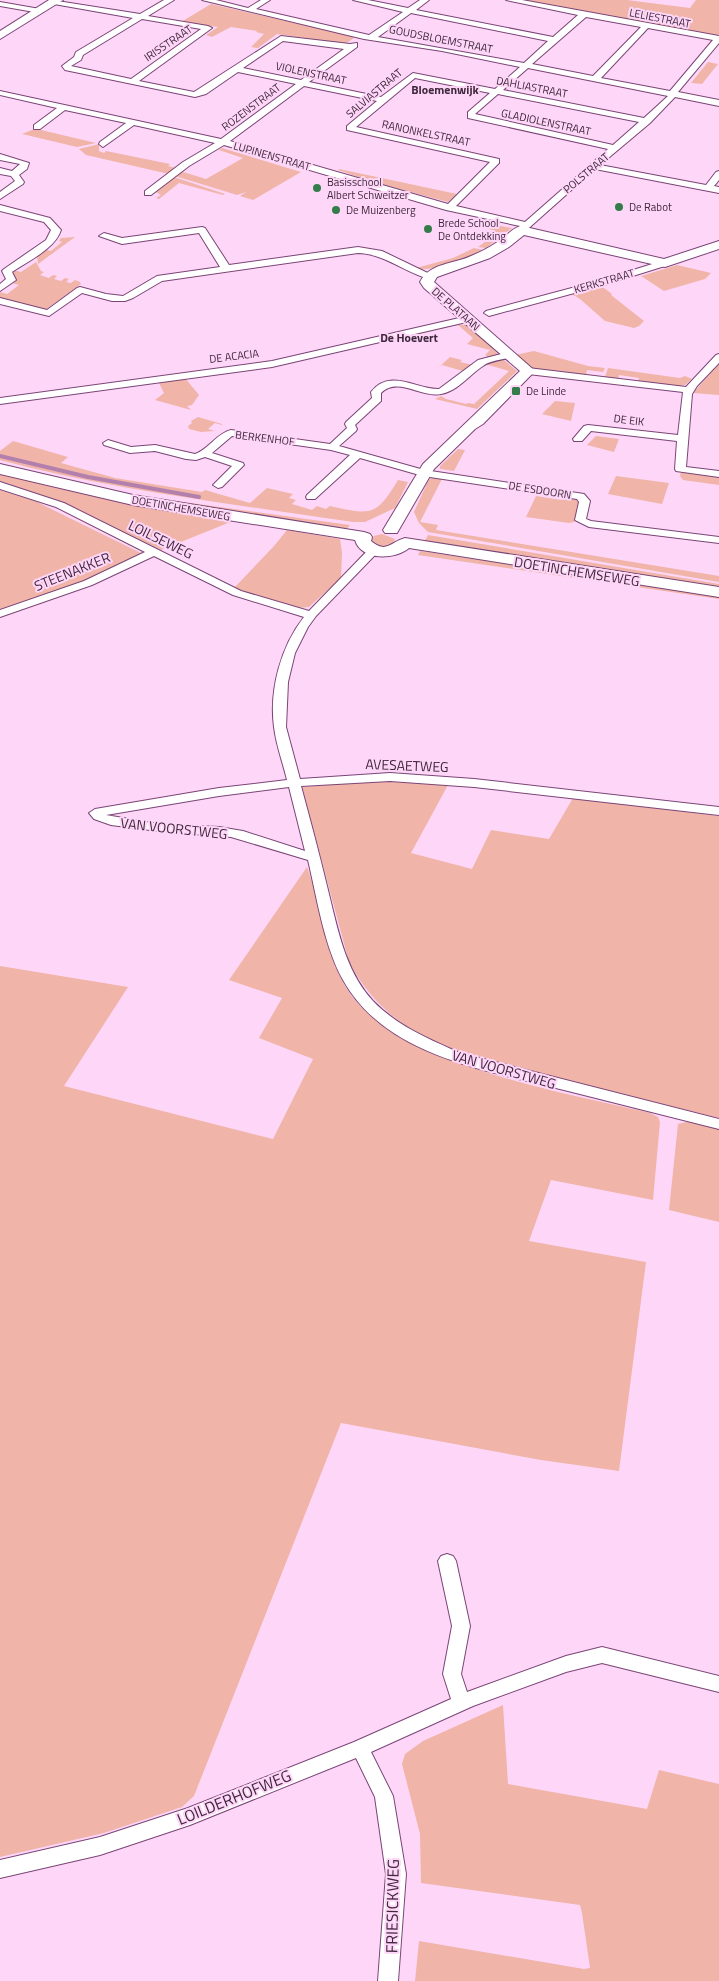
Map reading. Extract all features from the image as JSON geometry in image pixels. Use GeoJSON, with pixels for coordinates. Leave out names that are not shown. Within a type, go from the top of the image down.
{"type":"FeatureCollection","features":[{"type":"Feature","properties":{"kind":"street"},"geometry":{"type":"LineString","coordinates":[[170,0],[80,54],[78,58],[66,66],[68,68],[195,95],[203,92],[281,38],[351,47]]}},
{"type":"Feature","properties":{"kind":"street","name":"GOUDSBLOEMSTRAAT"},"geometry":{"type":"LineString","coordinates":[[206,0],[368,37],[719,103]]}},
{"type":"Feature","properties":{"kind":"street"},"geometry":{"type":"LineString","coordinates":[[250,10],[266,0]]}},
{"type":"Feature","properties":{"kind":"street"},"geometry":{"type":"LineString","coordinates":[[357,0],[554,40]]}},
{"type":"Feature","properties":{"kind":"street","name":"ROZENSTRAAT"},"geometry":{"type":"LineString","coordinates":[[148,193],[186,164],[223,142],[351,47],[425,0]]}},
{"type":"Feature","properties":{"kind":"street","name":"LELIESTRAAT"},"geometry":{"type":"LineString","coordinates":[[510,0],[645,27],[718,39]]}},
{"type":"Feature","properties":{"kind":"street"},"geometry":{"type":"LineString","coordinates":[[0,36],[55,1],[140,17]]}},
{"type":"Feature","properties":{"kind":"street"},"geometry":{"type":"LineString","coordinates":[[0,4],[40,10]]}},
{"type":"Feature","properties":{"kind":"street"},"geometry":{"type":"LineString","coordinates":[[497,91],[584,14]]}},
{"type":"Feature","properties":{"kind":"street","name":"IRISSTRAAT"},"geometry":{"type":"LineString","coordinates":[[132,82],[169,54],[208,30],[206,27],[140,17]]}},
{"type":"Feature","properties":{"kind":"street"},"geometry":{"type":"LineString","coordinates":[[595,79],[645,27]]}},
{"type":"Feature","properties":{"kind":"street","name":"POLSTRAAT"},"geometry":{"type":"LineString","coordinates":[[429,276],[483,257],[505,243],[647,121],[674,94],[718,39]]}},
{"type":"Feature","properties":{"kind":"street","name":"VIOLENSTRAAT"},"geometry":{"type":"LineString","coordinates":[[236,69],[382,100]]}},
{"type":"Feature","properties":{"kind":"street","name":"DAHLIASTRAAT"},"geometry":{"type":"LineString","coordinates":[[413,75],[647,121]]}},
{"type":"Feature","properties":{"kind":"street","name":"SALVIASTRAAT"},"geometry":{"type":"LineString","coordinates":[[350,128],[413,75]]}},
{"type":"Feature","properties":{"kind":"street","name":"GLADIOLENSTRAAT"},"geometry":{"type":"LineString","coordinates":[[497,91],[471,116],[616,148]]}},
{"type":"Feature","properties":{"kind":"street","name":"LUPINENSTRAAT"},"geometry":{"type":"LineString","coordinates":[[0,93],[223,142],[449,208],[665,263]]}},
{"type":"Feature","properties":{"kind":"street"},"geometry":{"type":"LineString","coordinates":[[37,127],[64,107]]}},
{"type":"Feature","properties":{"kind":"street"},"geometry":{"type":"LineString","coordinates":[[103,144],[133,122]]}},
{"type":"Feature","properties":{"kind":"street","name":"RANONKELSTRAAT"},"geometry":{"type":"LineString","coordinates":[[350,128],[496,161],[449,208]]}},
{"type":"Feature","properties":{"kind":"street"},"geometry":{"type":"LineString","coordinates":[[0,157],[25,163],[14,174]]}},
{"type":"Feature","properties":{"kind":"street"},"geometry":{"type":"LineString","coordinates":[[593,166],[719,190]]}},
{"type":"Feature","properties":{"kind":"street"},"geometry":{"type":"LineString","coordinates":[[0,171],[14,174],[20,182],[0,196]]}},
{"type":"Feature","properties":{"kind":"street"},"geometry":{"type":"LineString","coordinates":[[708,188],[719,172]]}},
{"type":"Feature","properties":{"kind":"street"},"geometry":{"type":"LineString","coordinates":[[0,208],[47,220],[56,230],[54,237],[49,242],[7,272],[11,280],[0,288]]}},
{"type":"Feature","properties":{"kind":"street"},"geometry":{"type":"LineString","coordinates":[[104,236],[122,241],[202,230],[226,268]]}},
{"type":"Feature","properties":{"kind":"street","name":"KERKSTRAAT"},"geometry":{"type":"LineString","coordinates":[[489,313],[601,283],[719,245]]}},
{"type":"Feature","properties":{"kind":"street","name":"DE PLATAAN"},"geometry":{"type":"LineString","coordinates":[[0,301],[49,313],[80,290],[113,298],[123,298],[153,280],[226,268],[364,250],[388,255],[410,270],[429,276],[427,282],[429,285],[528,371]]}},
{"type":"Feature","properties":{"kind":"street","name":"DE ACACIA"},"geometry":{"type":"LineString","coordinates":[[0,401],[258,366],[468,319]]}},
{"type":"Feature","properties":{"kind":"street"},"geometry":{"type":"LineString","coordinates":[[332,448],[352,429],[350,424],[377,399],[376,392],[381,386],[395,383],[433,392],[443,391],[466,376],[480,363],[509,355]]}},
{"type":"Feature","properties":{"kind":"street"},"geometry":{"type":"LineString","coordinates":[[719,357],[688,390],[680,469],[719,474]]}},
{"type":"Feature","properties":{"kind":"street"},"geometry":{"type":"LineString","coordinates":[[391,530],[423,473],[528,371],[688,390]]}},
{"type":"Feature","properties":{"kind":"street","name":"DE EIK"},"geometry":{"type":"LineString","coordinates":[[578,439],[588,428],[682,439]]}},
{"type":"Feature","properties":{"kind":"street","name":"BERKENHOF"},"geometry":{"type":"LineString","coordinates":[[205,454],[226,435],[231,433],[332,448],[423,473]]}},
{"type":"Feature","properties":{"kind":"street"},"geometry":{"type":"LineString","coordinates":[[108,443],[130,450],[155,448],[191,457],[205,454],[239,465],[218,484]]}},
{"type":"Feature","properties":{"kind":"street"},"geometry":{"type":"LineString","coordinates":[[311,497],[358,454]]}},
{"type":"Feature","properties":{"kind":"street","name":"DOETINCHEMSEWEG"},"geometry":{"type":"LineString","coordinates":[[0,469],[133,500],[364,538]]}},
{"type":"Feature","properties":{"kind":"street","name":"DE ESDOORN"},"geometry":{"type":"LineString","coordinates":[[423,473],[580,496],[585,502],[580,520],[589,524],[719,540]]}},
{"type":"Feature","properties":{"kind":"street","name":"LOILSEWEG"},"geometry":{"type":"LineString","coordinates":[[0,486],[60,505],[237,594],[311,615]]}},
{"type":"Feature","properties":{"kind":"street"},"geometry":{"type":"LineString","coordinates":[[374,530],[391,530],[400,533],[405,538],[406,543],[401,548],[393,551],[374,550],[364,542],[364,538],[374,530]]}},
{"type":"Feature","properties":{"kind":"street","name":"DOETINCHEMSEWEG"},"geometry":{"type":"LineString","coordinates":[[406,543],[719,592]]}},
{"type":"Feature","properties":{"kind":"street","name":"VAN VOORSTWEG"},"geometry":{"type":"LineString","coordinates":[[374,550],[348,580],[311,615],[291,646],[279,697],[280,727],[337,950],[349,979],[368,1004],[392,1025],[456,1057],[719,1124]]}},
{"type":"Feature","properties":{"kind":"street","name":"STEENAKKER"},"geometry":{"type":"LineString","coordinates":[[0,614],[88,583],[153,552]]}},
{"type":"Feature","properties":{"kind":"street","name":"AVESAETWEG"},"geometry":{"type":"LineString","coordinates":[[94,813],[219,792],[356,779],[399,778],[474,783],[719,812]]}},
{"type":"Feature","properties":{"kind":"street","name":"VAN VOORSTWEG"},"geometry":{"type":"LineString","coordinates":[[94,813],[98,817],[145,826],[242,835],[313,857]]}},
{"type":"Feature","properties":{"kind":"street"},"geometry":{"type":"LineString","coordinates":[[447,1560],[462,1626],[452,1674],[461,1703]]}},
{"type":"Feature","properties":{"kind":"street","name":"LOILDERHOFWEG"},"geometry":{"type":"LineString","coordinates":[[0,1869],[100,1846],[190,1816],[360,1748],[461,1703],[566,1664],[602,1655],[719,1684]]}},
{"type":"Feature","properties":{"kind":"street","name":"FRIESICKWEG"},"geometry":{"type":"LineString","coordinates":[[360,1748],[384,1796],[396,1874],[388,1981]]}},
{"type":"Feature","properties":{"kind":"shaded area"},"geometry":{"type":"Polygon","coordinates":[[[516,0],[627,0],[690,8],[696,0],[719,0],[719,34],[716,37],[516,0]]]}},
{"type":"Feature","properties":{"kind":"shaded area"},"geometry":{"type":"Polygon","coordinates":[[[211,4],[354,38],[345,44],[277,34],[258,48],[251,47],[264,34],[257,31],[231,27],[212,37],[206,35],[218,27],[181,22],[211,4]]]}},
{"type":"Feature","properties":{"kind":"shaded area"},"geometry":{"type":"Polygon","coordinates":[[[708,62],[718,64],[702,84],[691,83],[708,62]]]}},
{"type":"Feature","properties":{"kind":"shaded area"},"geometry":{"type":"Polygon","coordinates":[[[37,128],[96,143],[77,147],[22,134],[37,128]]]}},
{"type":"Feature","properties":{"kind":"shaded area"},"geometry":{"type":"Polygon","coordinates":[[[99,144],[99,151],[104,153],[106,151],[170,164],[168,166],[176,168],[169,174],[86,155],[79,149],[99,144]]]}},
{"type":"Feature","properties":{"kind":"shaded area"},"geometry":{"type":"Polygon","coordinates":[[[222,148],[301,172],[253,200],[240,196],[246,192],[237,195],[175,176],[180,171],[206,179],[243,158],[219,150],[222,148]]]}},
{"type":"Feature","properties":{"kind":"shaded area"},"geometry":{"type":"Polygon","coordinates":[[[338,170],[457,194],[448,202],[373,182],[338,170]]]}},
{"type":"Feature","properties":{"kind":"shaded area"},"geometry":{"type":"Polygon","coordinates":[[[174,177],[225,194],[179,183],[159,199],[156,198],[161,195],[154,191],[174,177]]]}},
{"type":"Feature","properties":{"kind":"shaded area"},"geometry":{"type":"Polygon","coordinates":[[[485,223],[512,228],[486,248],[478,247],[497,233],[483,225],[485,223]]]}},
{"type":"Feature","properties":{"kind":"shaded area"},"geometry":{"type":"Polygon","coordinates":[[[75,237],[38,264],[37,255],[46,250],[51,251],[62,242],[59,241],[61,238],[75,237]]]}},
{"type":"Feature","properties":{"kind":"shaded area"},"geometry":{"type":"Polygon","coordinates":[[[474,248],[483,250],[440,267],[431,269],[416,268],[453,258],[474,248]]]}},
{"type":"Feature","properties":{"kind":"shaded area"},"geometry":{"type":"Polygon","coordinates":[[[36,262],[41,271],[44,272],[40,275],[49,278],[53,275],[57,276],[54,279],[61,281],[65,278],[69,279],[66,282],[71,283],[75,280],[81,284],[45,310],[0,299],[0,292],[7,294],[19,285],[12,283],[11,272],[13,270],[21,272],[36,262]]]}},
{"type":"Feature","properties":{"kind":"shaded area"},"geometry":{"type":"Polygon","coordinates":[[[677,265],[711,273],[705,279],[664,291],[641,276],[677,265]]]}},
{"type":"Feature","properties":{"kind":"shaded area"},"geometry":{"type":"Polygon","coordinates":[[[600,285],[644,321],[634,328],[605,321],[580,299],[570,293],[600,285]]]}},
{"type":"Feature","properties":{"kind":"shaded area"},"geometry":{"type":"Polygon","coordinates":[[[458,325],[419,334],[420,332],[458,325]]]}},
{"type":"Feature","properties":{"kind":"shaded area"},"geometry":{"type":"Polygon","coordinates":[[[458,325],[467,325],[498,354],[484,359],[490,350],[467,344],[473,338],[458,325]]]}},
{"type":"Feature","properties":{"kind":"shaded area"},"geometry":{"type":"Polygon","coordinates":[[[534,351],[588,366],[605,368],[603,372],[587,370],[586,375],[530,368],[515,355],[534,351]]]}},
{"type":"Feature","properties":{"kind":"shaded area"},"geometry":{"type":"Polygon","coordinates":[[[450,357],[473,365],[466,372],[442,365],[437,369],[450,357]]]}},
{"type":"Feature","properties":{"kind":"shaded area"},"geometry":{"type":"Polygon","coordinates":[[[504,360],[517,371],[477,409],[435,399],[441,396],[466,404],[474,404],[509,371],[485,364],[504,360]]]}},
{"type":"Feature","properties":{"kind":"shaded area"},"geometry":{"type":"Polygon","coordinates":[[[719,364],[719,395],[693,393],[719,364]]]}},
{"type":"Feature","properties":{"kind":"shaded area"},"geometry":{"type":"Polygon","coordinates":[[[608,368],[680,378],[685,376],[692,379],[685,385],[679,386],[638,382],[639,378],[619,375],[618,380],[605,377],[608,368]]]}},
{"type":"Feature","properties":{"kind":"shaded area"},"geometry":{"type":"Polygon","coordinates":[[[185,378],[199,395],[192,405],[187,406],[191,410],[155,400],[164,393],[159,383],[185,378]]]}},
{"type":"Feature","properties":{"kind":"shaded area"},"geometry":{"type":"Polygon","coordinates":[[[555,401],[575,403],[571,421],[542,414],[555,401]]]}},
{"type":"Feature","properties":{"kind":"shaded area"},"geometry":{"type":"Polygon","coordinates":[[[198,417],[222,425],[215,423],[208,429],[215,431],[201,432],[189,429],[188,426],[192,423],[191,421],[198,417]]]}},
{"type":"Feature","properties":{"kind":"shaded area"},"geometry":{"type":"Polygon","coordinates":[[[596,436],[619,439],[614,452],[587,445],[596,436]]]}},
{"type":"Feature","properties":{"kind":"shaded area"},"geometry":{"type":"Polygon","coordinates":[[[13,441],[68,457],[61,463],[115,478],[202,492],[205,490],[250,503],[267,488],[293,494],[289,498],[296,500],[292,504],[312,510],[317,506],[326,509],[330,506],[355,511],[371,510],[378,507],[384,501],[398,480],[408,482],[395,508],[365,522],[353,522],[132,488],[44,471],[0,460],[0,451],[13,441]]]}},
{"type":"Feature","properties":{"kind":"shaded area"},"geometry":{"type":"Polygon","coordinates":[[[458,449],[465,450],[454,471],[440,469],[440,466],[458,449]]]}},
{"type":"Feature","properties":{"kind":"shaded area"},"geometry":{"type":"Polygon","coordinates":[[[681,471],[719,476],[719,485],[683,480],[680,476],[681,471]]]}},
{"type":"Feature","properties":{"kind":"shaded area"},"geometry":{"type":"Polygon","coordinates":[[[0,473],[102,498],[233,521],[161,550],[66,505],[0,481],[0,473]]]}},
{"type":"Feature","properties":{"kind":"shaded area"},"geometry":{"type":"Polygon","coordinates":[[[616,476],[669,483],[662,504],[608,494],[616,476]]]}},
{"type":"Feature","properties":{"kind":"shaded area"},"geometry":{"type":"Polygon","coordinates":[[[431,478],[442,479],[420,522],[438,525],[436,530],[719,576],[719,582],[428,532],[419,523],[414,512],[431,478]]]}},
{"type":"Feature","properties":{"kind":"shaded area"},"geometry":{"type":"Polygon","coordinates":[[[0,490],[35,501],[143,554],[86,580],[0,610],[0,490]]]}},
{"type":"Feature","properties":{"kind":"shaded area"},"geometry":{"type":"Polygon","coordinates":[[[118,493],[350,525],[346,530],[118,493]]]}},
{"type":"Feature","properties":{"kind":"shaded area"},"geometry":{"type":"Polygon","coordinates":[[[536,496],[561,500],[564,496],[577,499],[579,504],[574,522],[569,523],[526,517],[536,496]]]}},
{"type":"Feature","properties":{"kind":"shaded area"},"geometry":{"type":"Polygon","coordinates":[[[287,530],[340,539],[342,553],[341,578],[309,607],[281,604],[234,588],[287,530]]]}},
{"type":"Feature","properties":{"kind":"shaded area"},"geometry":{"type":"Polygon","coordinates":[[[382,534],[395,539],[394,543],[382,547],[371,541],[374,536],[382,534]]]}},
{"type":"Feature","properties":{"kind":"shaded area"},"geometry":{"type":"Polygon","coordinates":[[[428,535],[719,584],[719,588],[424,542],[428,535]]]}},
{"type":"Feature","properties":{"kind":"shaded area"},"geometry":{"type":"Polygon","coordinates":[[[420,551],[719,595],[719,599],[418,555],[420,551]]]}},
{"type":"Feature","properties":{"kind":"shaded area"},"geometry":{"type":"Polygon","coordinates":[[[375,781],[448,785],[411,853],[472,869],[491,830],[549,839],[573,798],[719,816],[719,1118],[483,1060],[423,1035],[389,1013],[361,982],[349,962],[302,787],[375,781]]]}},
{"type":"Feature","properties":{"kind":"shaded area"},"geometry":{"type":"Polygon","coordinates":[[[307,867],[327,943],[345,986],[368,1013],[400,1036],[439,1055],[483,1071],[529,1085],[650,1113],[658,1117],[660,1122],[653,1200],[551,1180],[529,1241],[646,1262],[619,1471],[541,1460],[341,1423],[194,1796],[182,1807],[104,1833],[0,1857],[0,966],[128,987],[64,1086],[273,1139],[313,1059],[259,1038],[282,998],[229,980],[307,867]]]}},
{"type":"Feature","properties":{"kind":"shaded area"},"geometry":{"type":"Polygon","coordinates":[[[690,1121],[719,1128],[719,1222],[669,1210],[678,1124],[690,1121]]]}},
{"type":"Feature","properties":{"kind":"shaded area"},"geometry":{"type":"Polygon","coordinates":[[[503,1705],[508,1784],[647,1809],[659,1770],[719,1784],[719,1981],[415,1981],[419,1941],[584,1969],[590,1968],[580,1905],[421,1883],[420,1834],[402,1764],[405,1754],[423,1741],[503,1705]]]}},
{"type":"Feature","properties":{"kind":"waterway"},"geometry":{"type":"LineString","coordinates":[[0,456],[88,477],[199,497]]}},
{"type":"Feature","properties":{"kind":"place","name":"Basisschool Albert Schweitzer"},"geometry":{"type":"Point","coordinates":[317,188]}},
{"type":"Feature","properties":{"kind":"place","name":"De Rabot"},"geometry":{"type":"Point","coordinates":[619,207]}},
{"type":"Feature","properties":{"kind":"place","name":"De Muizenberg"},"geometry":{"type":"Point","coordinates":[336,210]}},
{"type":"Feature","properties":{"kind":"place","name":"Brede School De Ontdekking"},"geometry":{"type":"Point","coordinates":[428,229]}},
{"type":"Feature","properties":{"kind":"place","name":"De Linde"},"geometry":{"type":"Point","coordinates":[516,391]}},
{"type":"Feature","properties":{"kind":"district","name":"Bloemenwijk"},"geometry":{"type":"Point","coordinates":[445,89]}},
{"type":"Feature","properties":{"kind":"district","name":"De Hoevert"},"geometry":{"type":"Point","coordinates":[409,337]}}]}
